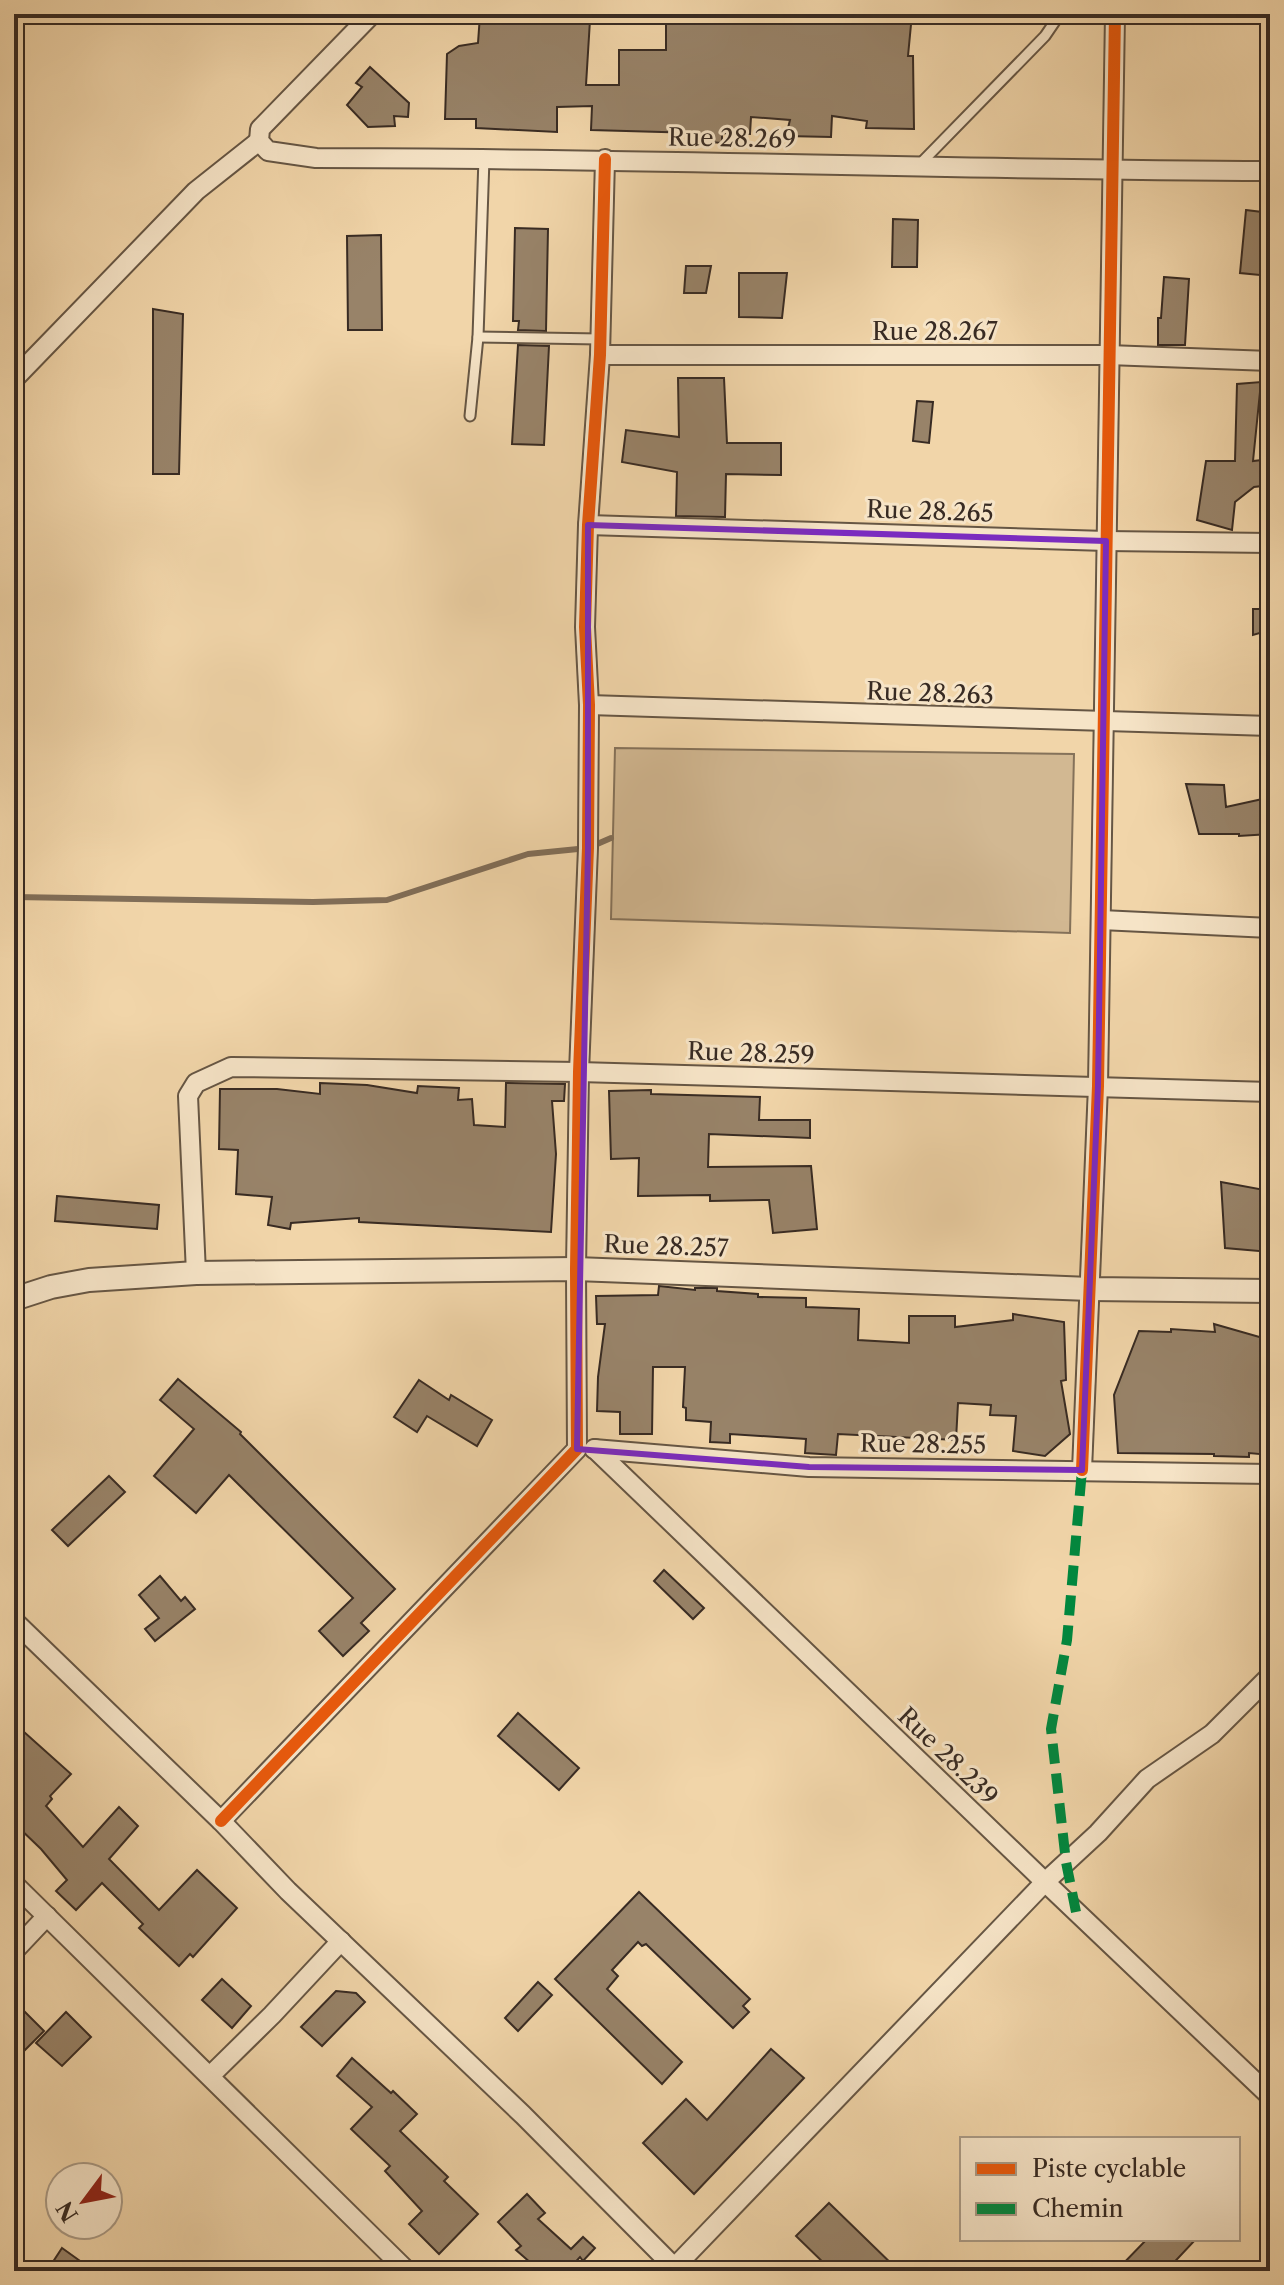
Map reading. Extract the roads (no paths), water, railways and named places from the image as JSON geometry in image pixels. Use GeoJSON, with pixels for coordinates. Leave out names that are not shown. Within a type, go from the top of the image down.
{"type":"FeatureCollection","features":[{"type":"Feature","properties":{"kind":"street"},"geometry":{"type":"LineString","coordinates":[[14,379],[196,191],[259,141],[260,129],[372,14]]}},
{"type":"Feature","properties":{"kind":"street"},"geometry":{"type":"LineString","coordinates":[[1082,1470],[1098,1086],[1115,14]]}},
{"type":"Feature","properties":{"kind":"street","name":"Rue 28.269"},"geometry":{"type":"LineString","coordinates":[[259,141],[268,151],[302,157],[1270,171]]}},
{"type":"Feature","properties":{"kind":"street"},"geometry":{"type":"LineString","coordinates":[[221,1821],[586,1449],[576,1269],[579,1072],[588,848],[589,705],[585,627],[588,525],[600,347],[605,159]]}},
{"type":"Feature","properties":{"kind":"street","name":"Rue 28.267"},"geometry":{"type":"LineString","coordinates":[[600,347],[1108,355],[1270,361]]}},
{"type":"Feature","properties":{"kind":"street","name":"Rue 28.265"},"geometry":{"type":"LineString","coordinates":[[588,525],[1270,543]]}},
{"type":"Feature","properties":{"kind":"street","name":"Rue 28.263"},"geometry":{"type":"LineString","coordinates":[[589,705],[1270,726]]}},
{"type":"Feature","properties":{"kind":"street"},"geometry":{"type":"LineString","coordinates":[[1101,920],[1270,928]]}},
{"type":"Feature","properties":{"kind":"street","name":"Rue 28.259"},"geometry":{"type":"LineString","coordinates":[[196,1273],[188,1096],[196,1083],[231,1067],[579,1072],[1270,1092]]}},
{"type":"Feature","properties":{"kind":"street","name":"Rue 28.257"},"geometry":{"type":"LineString","coordinates":[[14,1299],[51,1287],[89,1280],[196,1273],[576,1269],[1090,1289],[1270,1291]]}},
{"type":"Feature","properties":{"kind":"street","name":"Rue 28.255"},"geometry":{"type":"LineString","coordinates":[[586,1449],[809,1467],[1270,1474]]}},
{"type":"Feature","properties":{"kind":"street","name":"Rue 28.239"},"geometry":{"type":"LineString","coordinates":[[586,1449],[1270,2096]]}},
{"type":"Feature","properties":{"kind":"street"},"geometry":{"type":"LineString","coordinates":[[14,1621],[523,2115],[675,2270],[1147,1779],[1212,1734],[1270,1676]]}},
{"type":"Feature","properties":{"kind":"street"},"geometry":{"type":"LineString","coordinates":[[14,1884],[407,2271]]}},
{"type":"Feature","properties":{"kind":"street"},"geometry":{"type":"LineString","coordinates":[[14,1951],[47,1916]]}},
{"type":"Feature","properties":{"kind":"street"},"geometry":{"type":"LineString","coordinates":[[211,2075],[341,1941]]}},
{"type":"Feature","properties":{"kind":"lane"},"geometry":{"type":"LineString","coordinates":[[918,166],[1045,36],[1060,14]]}},
{"type":"Feature","properties":{"kind":"lane"},"geometry":{"type":"LineString","coordinates":[[470,416],[478,337],[484,158]]}},
{"type":"Feature","properties":{"kind":"lane"},"geometry":{"type":"LineString","coordinates":[[478,337],[600,347]]}},
{"type":"Feature","properties":{"kind":"waterway"},"geometry":{"type":"LineString","coordinates":[[14,897],[313,902],[387,900],[528,854],[588,848],[611,838]]}}]}
